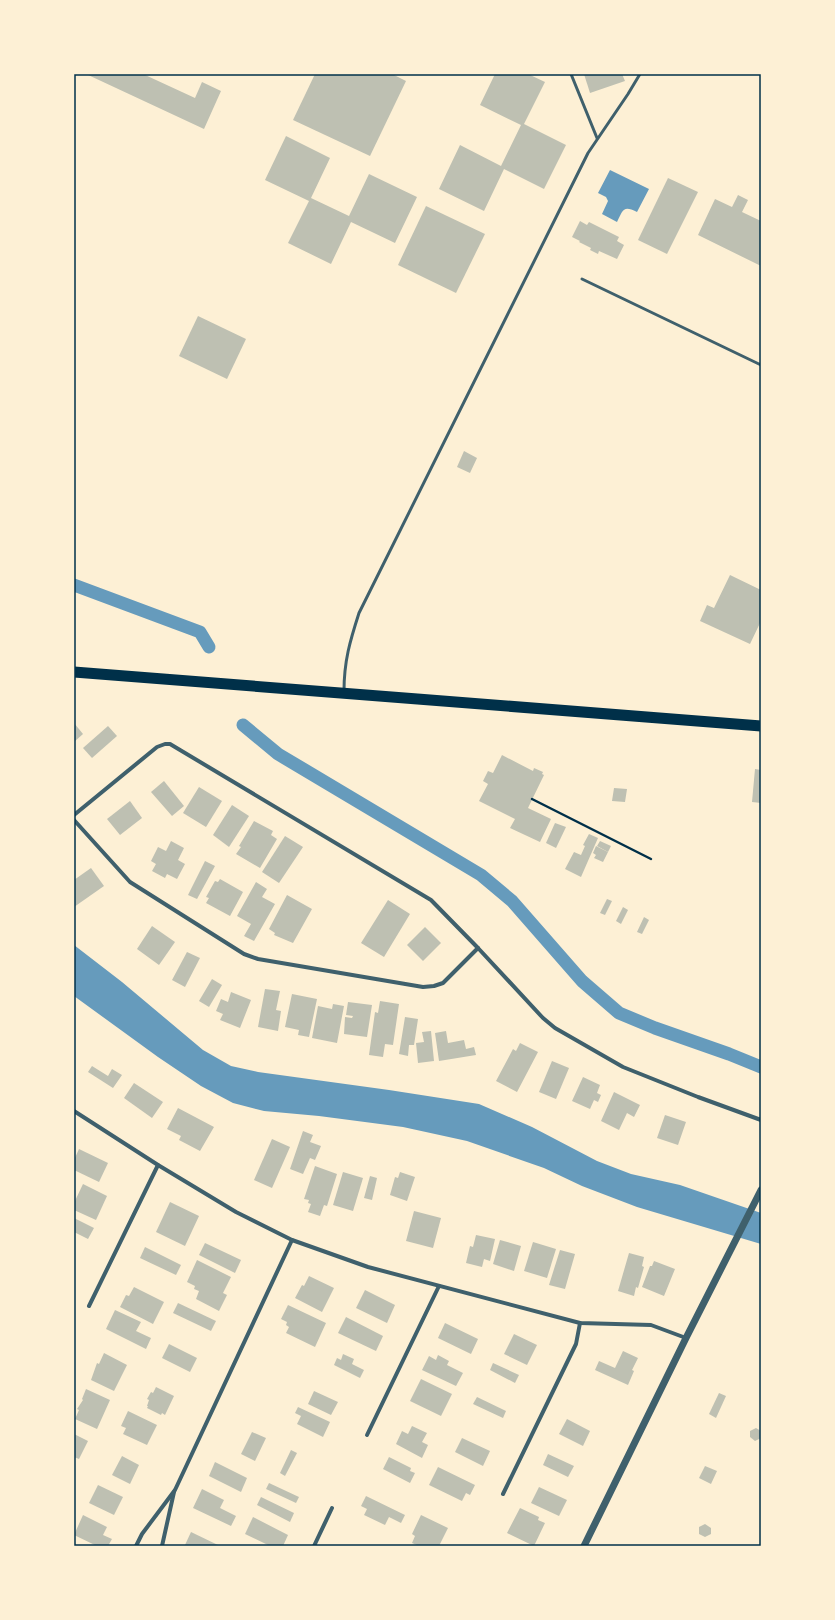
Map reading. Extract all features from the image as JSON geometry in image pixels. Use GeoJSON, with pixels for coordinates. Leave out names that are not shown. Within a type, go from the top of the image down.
{"type":"FeatureCollection","features":[{"type":"Feature","properties":{"kind":"highway"},"geometry":{"type":"LineString","coordinates":[[74,672],[208,681],[761,726]]}},
{"type":"Feature","properties":{"kind":"street"},"geometry":{"type":"LineString","coordinates":[[74,815],[157,747],[170,744],[414,889],[430,900],[478,948],[543,1018],[555,1028],[623,1067],[761,1120]]}},
{"type":"Feature","properties":{"kind":"street"},"geometry":{"type":"LineString","coordinates":[[74,820],[130,882],[244,954],[258,960],[423,987],[443,983],[478,948]]}},
{"type":"Feature","properties":{"kind":"street"},"geometry":{"type":"LineString","coordinates":[[74,1112],[158,1166],[236,1212],[292,1240],[368,1267],[580,1323],[651,1325],[686,1338]]}},
{"type":"Feature","properties":{"kind":"street"},"geometry":{"type":"LineString","coordinates":[[89,1306],[158,1166]]}},
{"type":"Feature","properties":{"kind":"street"},"geometry":{"type":"LineString","coordinates":[[584,1546],[686,1338],[761,1190]]}},
{"type":"Feature","properties":{"kind":"street"},"geometry":{"type":"LineString","coordinates":[[136,1546],[142,1534],[175,1490],[292,1240]]}},
{"type":"Feature","properties":{"kind":"street"},"geometry":{"type":"LineString","coordinates":[[367,1435],[439,1286]]}},
{"type":"Feature","properties":{"kind":"street"},"geometry":{"type":"LineString","coordinates":[[503,1494],[576,1344],[580,1323]]}},
{"type":"Feature","properties":{"kind":"street"},"geometry":{"type":"LineString","coordinates":[[162,1546],[175,1490]]}},
{"type":"Feature","properties":{"kind":"street"},"geometry":{"type":"LineString","coordinates":[[314,1546],[332,1508]]}},
{"type":"Feature","properties":{"kind":"lane"},"geometry":{"type":"LineString","coordinates":[[572,74],[597,138]]}},
{"type":"Feature","properties":{"kind":"lane"},"geometry":{"type":"LineString","coordinates":[[344,693],[344,671],[348,646],[359,612],[588,153],[640,74]]}},
{"type":"Feature","properties":{"kind":"lane"},"geometry":{"type":"LineString","coordinates":[[582,280],[761,365]]}},
{"type":"Feature","properties":{"kind":"path"},"geometry":{"type":"LineString","coordinates":[[532,799],[651,859]]}},
{"type":"Feature","properties":{"kind":"water"},"geometry":{"type":"Polygon","coordinates":[[[610,170],[649,189],[637,212],[629,209],[624,210],[617,222],[602,214],[608,201],[606,197],[598,193],[610,170]]]}},
{"type":"Feature","properties":{"kind":"water"},"geometry":{"type":"Polygon","coordinates":[[[74,945],[122,982],[203,1050],[231,1066],[258,1072],[479,1104],[532,1127],[597,1161],[631,1174],[680,1185],[761,1213],[761,1244],[637,1207],[582,1186],[544,1168],[467,1141],[403,1127],[319,1116],[264,1111],[233,1103],[201,1086],[158,1057],[74,996],[74,945]]]}},
{"type":"Feature","properties":{"kind":"building"},"geometry":{"type":"Polygon","coordinates":[[[86,74],[143,74],[195,98],[202,82],[221,91],[204,129],[86,74]]]}},
{"type":"Feature","properties":{"kind":"building"},"geometry":{"type":"Polygon","coordinates":[[[315,74],[392,74],[406,81],[370,156],[293,120],[315,74]]]}},
{"type":"Feature","properties":{"kind":"building"},"geometry":{"type":"Polygon","coordinates":[[[495,74],[528,74],[545,82],[524,124],[566,145],[544,189],[504,169],[484,211],[439,189],[460,145],[501,166],[521,125],[480,105],[495,74]]]}},
{"type":"Feature","properties":{"kind":"building"},"geometry":{"type":"Polygon","coordinates":[[[584,74],[622,74],[625,81],[590,93],[584,74]]]}},
{"type":"Feature","properties":{"kind":"building"},"geometry":{"type":"Polygon","coordinates":[[[286,136],[330,158],[311,198],[349,216],[369,174],[417,197],[395,243],[351,222],[331,264],[288,243],[309,201],[265,180],[286,136]]]}},
{"type":"Feature","properties":{"kind":"building"},"geometry":{"type":"Polygon","coordinates":[[[668,178],[698,192],[667,254],[638,240],[668,178]]]}},
{"type":"Feature","properties":{"kind":"building"},"geometry":{"type":"Polygon","coordinates":[[[738,195],[748,200],[742,212],[761,221],[761,266],[698,235],[715,199],[732,207],[738,195]]]}},
{"type":"Feature","properties":{"kind":"building"},"geometry":{"type":"Polygon","coordinates":[[[426,206],[485,234],[456,293],[398,265],[426,206]]]}},
{"type":"Feature","properties":{"kind":"building"},"geometry":{"type":"Polygon","coordinates":[[[580,221],[587,225],[589,222],[619,237],[617,241],[624,245],[617,259],[599,251],[598,254],[572,237],[580,221]]]}},
{"type":"Feature","properties":{"kind":"building"},"geometry":{"type":"Polygon","coordinates":[[[198,316],[246,339],[227,379],[179,356],[198,316]]]}},
{"type":"Feature","properties":{"kind":"building"},"geometry":{"type":"Polygon","coordinates":[[[464,451],[477,458],[470,473],[457,467],[464,451]]]}},
{"type":"Feature","properties":{"kind":"building"},"geometry":{"type":"Polygon","coordinates":[[[730,575],[761,590],[761,621],[750,644],[700,621],[707,605],[714,608],[730,575]]]}},
{"type":"Feature","properties":{"kind":"building"},"geometry":{"type":"Polygon","coordinates":[[[74,723],[83,734],[74,742],[74,723]]]}},
{"type":"Feature","properties":{"kind":"building"},"geometry":{"type":"Polygon","coordinates":[[[108,726],[117,736],[92,758],[83,748],[108,726]]]}},
{"type":"Feature","properties":{"kind":"building"},"geometry":{"type":"Polygon","coordinates":[[[502,755],[533,771],[534,768],[543,772],[542,774],[544,775],[528,808],[551,819],[540,842],[510,828],[515,819],[479,801],[488,784],[483,781],[488,771],[493,773],[502,755]]]}},
{"type":"Feature","properties":{"kind":"building"},"geometry":{"type":"Polygon","coordinates":[[[755,769],[761,770],[761,803],[752,802],[755,769]]]}},
{"type":"Feature","properties":{"kind":"building"},"geometry":{"type":"Polygon","coordinates":[[[164,781],[184,806],[172,816],[151,792],[164,781]]]}},
{"type":"Feature","properties":{"kind":"building"},"geometry":{"type":"Polygon","coordinates":[[[199,787],[222,801],[206,827],[183,813],[199,787]]]}},
{"type":"Feature","properties":{"kind":"building"},"geometry":{"type":"Polygon","coordinates":[[[614,788],[627,789],[625,802],[612,801],[614,788]]]}},
{"type":"Feature","properties":{"kind":"building"},"geometry":{"type":"Polygon","coordinates":[[[130,801],[142,818],[120,835],[107,819],[130,801]]]}},
{"type":"Feature","properties":{"kind":"building"},"geometry":{"type":"Polygon","coordinates":[[[232,805],[249,816],[229,847],[213,835],[232,805]]]}},
{"type":"Feature","properties":{"kind":"building"},"geometry":{"type":"Polygon","coordinates":[[[254,821],[273,831],[271,835],[277,839],[260,868],[236,854],[254,821]]]}},
{"type":"Feature","properties":{"kind":"building"},"geometry":{"type":"Polygon","coordinates":[[[555,823],[566,827],[556,848],[546,843],[555,823]]]}},
{"type":"Feature","properties":{"kind":"building"},"geometry":{"type":"Polygon","coordinates":[[[589,834],[598,838],[581,877],[565,869],[574,852],[581,855],[585,846],[583,845],[589,834]]]}},
{"type":"Feature","properties":{"kind":"building"},"geometry":{"type":"Polygon","coordinates":[[[285,836],[303,847],[279,883],[262,872],[285,836]]]}},
{"type":"Feature","properties":{"kind":"building"},"geometry":{"type":"Polygon","coordinates":[[[171,841],[184,848],[178,860],[185,864],[177,879],[167,874],[165,878],[152,871],[156,864],[151,861],[158,847],[166,851],[171,841]]]}},
{"type":"Feature","properties":{"kind":"building"},"geometry":{"type":"Polygon","coordinates":[[[600,841],[611,846],[608,852],[597,846],[600,841]]]}},
{"type":"Feature","properties":{"kind":"building"},"geometry":{"type":"Polygon","coordinates":[[[596,846],[608,852],[603,862],[594,858],[596,855],[593,853],[596,846]]]}},
{"type":"Feature","properties":{"kind":"building"},"geometry":{"type":"Polygon","coordinates":[[[205,861],[215,866],[197,899],[188,895],[205,861]]]}},
{"type":"Feature","properties":{"kind":"building"},"geometry":{"type":"Polygon","coordinates":[[[91,868],[104,886],[74,907],[74,880],[91,868]]]}},
{"type":"Feature","properties":{"kind":"building"},"geometry":{"type":"Polygon","coordinates":[[[220,879],[243,892],[230,916],[206,903],[209,898],[206,897],[215,881],[218,882],[220,879]]]}},
{"type":"Feature","properties":{"kind":"building"},"geometry":{"type":"Polygon","coordinates":[[[256,882],[267,889],[262,897],[275,904],[254,941],[244,936],[251,924],[237,916],[256,882]]]}},
{"type":"Feature","properties":{"kind":"building"},"geometry":{"type":"Polygon","coordinates":[[[287,895],[312,909],[293,943],[274,935],[275,933],[269,929],[287,895]]]}},
{"type":"Feature","properties":{"kind":"building"},"geometry":{"type":"Polygon","coordinates":[[[607,899],[612,901],[605,915],[600,913],[607,899]]]}},
{"type":"Feature","properties":{"kind":"building"},"geometry":{"type":"Polygon","coordinates":[[[388,900],[410,914],[384,957],[361,943],[388,900]]]}},
{"type":"Feature","properties":{"kind":"building"},"geometry":{"type":"Polygon","coordinates":[[[623,907],[628,910],[621,924],[616,921],[623,907]]]}},
{"type":"Feature","properties":{"kind":"building"},"geometry":{"type":"Polygon","coordinates":[[[644,917],[649,920],[642,934],[637,932],[644,917]]]}},
{"type":"Feature","properties":{"kind":"building"},"geometry":{"type":"Polygon","coordinates":[[[152,926],[175,942],[159,965],[137,949],[152,926]]]}},
{"type":"Feature","properties":{"kind":"building"},"geometry":{"type":"Polygon","coordinates":[[[425,927],[441,943],[423,961],[407,945],[425,927]]]}},
{"type":"Feature","properties":{"kind":"building"},"geometry":{"type":"Polygon","coordinates":[[[187,952],[200,958],[185,987],[172,980],[187,952]]]}},
{"type":"Feature","properties":{"kind":"building"},"geometry":{"type":"Polygon","coordinates":[[[212,979],[222,985],[209,1007],[199,1001],[212,979]]]}},
{"type":"Feature","properties":{"kind":"building"},"geometry":{"type":"Polygon","coordinates":[[[265,989],[280,991],[276,1010],[281,1011],[278,1031],[258,1027],[265,989]]]}},
{"type":"Feature","properties":{"kind":"building"},"geometry":{"type":"Polygon","coordinates":[[[231,992],[251,1000],[240,1028],[220,1020],[223,1014],[216,1011],[221,999],[228,1002],[231,992]]]}},
{"type":"Feature","properties":{"kind":"building"},"geometry":{"type":"Polygon","coordinates":[[[292,994],[317,999],[309,1037],[298,1035],[299,1030],[285,1027],[292,994]]]}},
{"type":"Feature","properties":{"kind":"building"},"geometry":{"type":"Polygon","coordinates":[[[380,1001],[399,1004],[393,1045],[385,1044],[383,1057],[369,1055],[375,1012],[378,1013],[380,1001]]]}},
{"type":"Feature","properties":{"kind":"building"},"geometry":{"type":"Polygon","coordinates":[[[348,1002],[372,1005],[367,1037],[344,1034],[345,1017],[352,1018],[353,1016],[346,1015],[348,1002]]]}},
{"type":"Feature","properties":{"kind":"building"},"geometry":{"type":"Polygon","coordinates":[[[333,1004],[344,1006],[337,1043],[312,1038],[318,1006],[332,1009],[333,1004]]]}},
{"type":"Feature","properties":{"kind":"building"},"geometry":{"type":"Polygon","coordinates":[[[405,1017],[418,1019],[414,1045],[409,1045],[408,1056],[399,1054],[405,1017]]]}},
{"type":"Feature","properties":{"kind":"building"},"geometry":{"type":"Polygon","coordinates":[[[431,1031],[434,1061],[418,1063],[416,1043],[424,1042],[422,1032],[431,1031]]]}},
{"type":"Feature","properties":{"kind":"building"},"geometry":{"type":"Polygon","coordinates":[[[446,1031],[448,1043],[464,1040],[466,1049],[474,1047],[476,1055],[439,1061],[435,1033],[446,1031]]]}},
{"type":"Feature","properties":{"kind":"building"},"geometry":{"type":"Polygon","coordinates":[[[520,1043],[538,1052],[517,1092],[496,1081],[513,1049],[516,1051],[520,1043]]]}},
{"type":"Feature","properties":{"kind":"building"},"geometry":{"type":"Polygon","coordinates":[[[552,1061],[569,1068],[556,1099],[539,1092],[552,1061]]]}},
{"type":"Feature","properties":{"kind":"building"},"geometry":{"type":"Polygon","coordinates":[[[92,1066],[108,1076],[112,1069],[122,1075],[113,1088],[88,1072],[92,1066]]]}},
{"type":"Feature","properties":{"kind":"building"},"geometry":{"type":"Polygon","coordinates":[[[583,1077],[600,1085],[597,1093],[601,1095],[598,1102],[594,1100],[590,1109],[572,1101],[583,1077]]]}},
{"type":"Feature","properties":{"kind":"building"},"geometry":{"type":"Polygon","coordinates":[[[134,1083],[163,1102],[152,1118],[124,1098],[134,1083]]]}},
{"type":"Feature","properties":{"kind":"building"},"geometry":{"type":"Polygon","coordinates":[[[614,1092],[640,1105],[634,1117],[627,1113],[619,1130],[601,1121],[614,1092]]]}},
{"type":"Feature","properties":{"kind":"building"},"geometry":{"type":"Polygon","coordinates":[[[178,1108],[214,1127],[200,1151],[179,1140],[181,1136],[167,1129],[178,1108]]]}},
{"type":"Feature","properties":{"kind":"building"},"geometry":{"type":"Polygon","coordinates":[[[665,1115],[686,1122],[678,1145],[657,1138],[665,1115]]]}},
{"type":"Feature","properties":{"kind":"building"},"geometry":{"type":"Polygon","coordinates":[[[303,1131],[313,1135],[310,1142],[321,1146],[315,1160],[310,1158],[303,1174],[290,1169],[303,1131]]]}},
{"type":"Feature","properties":{"kind":"building"},"geometry":{"type":"Polygon","coordinates":[[[272,1139],[290,1147],[272,1188],[254,1180],[272,1139]]]}},
{"type":"Feature","properties":{"kind":"building"},"geometry":{"type":"Polygon","coordinates":[[[79,1149],[108,1163],[99,1182],[74,1170],[74,1160],[79,1149]]]}},
{"type":"Feature","properties":{"kind":"building"},"geometry":{"type":"Polygon","coordinates":[[[315,1166],[337,1174],[327,1206],[324,1205],[320,1216],[308,1212],[311,1204],[308,1203],[309,1200],[304,1199],[315,1166]]]}},
{"type":"Feature","properties":{"kind":"building"},"geometry":{"type":"Polygon","coordinates":[[[343,1172],[363,1178],[353,1211],[333,1205],[343,1172]]]}},
{"type":"Feature","properties":{"kind":"building"},"geometry":{"type":"Polygon","coordinates":[[[400,1172],[415,1177],[407,1201],[390,1195],[395,1177],[398,1178],[400,1172]]]}},
{"type":"Feature","properties":{"kind":"building"},"geometry":{"type":"Polygon","coordinates":[[[370,1176],[377,1178],[372,1200],[364,1198],[370,1176]]]}},
{"type":"Feature","properties":{"kind":"building"},"geometry":{"type":"Polygon","coordinates":[[[83,1184],[107,1196],[96,1220],[74,1210],[74,1203],[83,1184]]]}},
{"type":"Feature","properties":{"kind":"building"},"geometry":{"type":"Polygon","coordinates":[[[170,1202],[199,1216],[185,1246],[156,1232],[170,1202]]]}},
{"type":"Feature","properties":{"kind":"building"},"geometry":{"type":"Polygon","coordinates":[[[414,1211],[441,1218],[433,1248],[406,1241],[414,1211]]]}},
{"type":"Feature","properties":{"kind":"building"},"geometry":{"type":"Polygon","coordinates":[[[74,1218],[94,1228],[88,1239],[74,1232],[74,1218]]]}},
{"type":"Feature","properties":{"kind":"building"},"geometry":{"type":"Polygon","coordinates":[[[476,1235],[495,1239],[490,1261],[484,1259],[482,1267],[466,1263],[470,1246],[473,1247],[476,1235]]]}},
{"type":"Feature","properties":{"kind":"building"},"geometry":{"type":"Polygon","coordinates":[[[500,1240],[521,1246],[514,1271],[493,1264],[500,1240]]]}},
{"type":"Feature","properties":{"kind":"building"},"geometry":{"type":"Polygon","coordinates":[[[533,1242],[556,1249],[547,1278],[524,1271],[533,1242]]]}},
{"type":"Feature","properties":{"kind":"building"},"geometry":{"type":"Polygon","coordinates":[[[205,1243],[241,1260],[235,1273],[199,1255],[205,1243]]]}},
{"type":"Feature","properties":{"kind":"building"},"geometry":{"type":"Polygon","coordinates":[[[145,1247],[181,1265],[176,1275],[140,1258],[145,1247]]]}},
{"type":"Feature","properties":{"kind":"building"},"geometry":{"type":"Polygon","coordinates":[[[560,1250],[575,1254],[565,1289],[549,1285],[560,1250]]]}},
{"type":"Feature","properties":{"kind":"building"},"geometry":{"type":"Polygon","coordinates":[[[629,1253],[644,1257],[642,1266],[644,1267],[634,1296],[618,1291],[629,1253]]]}},
{"type":"Feature","properties":{"kind":"building"},"geometry":{"type":"Polygon","coordinates":[[[197,1260],[231,1277],[223,1293],[227,1295],[219,1311],[196,1299],[199,1291],[194,1289],[195,1286],[187,1282],[197,1260]]]}},
{"type":"Feature","properties":{"kind":"building"},"geometry":{"type":"Polygon","coordinates":[[[654,1261],[675,1269],[664,1296],[642,1287],[650,1266],[652,1266],[654,1261]]]}},
{"type":"Feature","properties":{"kind":"building"},"geometry":{"type":"Polygon","coordinates":[[[309,1276],[334,1288],[322,1312],[295,1298],[309,1276]]]}},
{"type":"Feature","properties":{"kind":"building"},"geometry":{"type":"Polygon","coordinates":[[[134,1287],[164,1302],[153,1324],[120,1307],[126,1295],[129,1296],[134,1287]]]}},
{"type":"Feature","properties":{"kind":"building"},"geometry":{"type":"Polygon","coordinates":[[[365,1290],[395,1305],[387,1323],[356,1308],[365,1290]]]}},
{"type":"Feature","properties":{"kind":"building"},"geometry":{"type":"Polygon","coordinates":[[[178,1303],[216,1321],[211,1331],[173,1313],[178,1303]]]}},
{"type":"Feature","properties":{"kind":"building"},"geometry":{"type":"Polygon","coordinates":[[[288,1305],[326,1323],[315,1347],[286,1333],[289,1327],[286,1325],[287,1322],[281,1319],[288,1305]]]}},
{"type":"Feature","properties":{"kind":"building"},"geometry":{"type":"Polygon","coordinates":[[[115,1310],[141,1322],[136,1331],[151,1338],[146,1349],[106,1329],[115,1310]]]}},
{"type":"Feature","properties":{"kind":"building"},"geometry":{"type":"Polygon","coordinates":[[[346,1317],[383,1336],[376,1351],[338,1333],[346,1317]]]}},
{"type":"Feature","properties":{"kind":"building"},"geometry":{"type":"Polygon","coordinates":[[[445,1323],[478,1339],[471,1354],[438,1338],[445,1323]]]}},
{"type":"Feature","properties":{"kind":"building"},"geometry":{"type":"Polygon","coordinates":[[[514,1334],[537,1345],[527,1365],[504,1354],[514,1334]]]}},
{"type":"Feature","properties":{"kind":"building"},"geometry":{"type":"Polygon","coordinates":[[[169,1344],[197,1358],[190,1372],[162,1358],[169,1344]]]}},
{"type":"Feature","properties":{"kind":"building"},"geometry":{"type":"Polygon","coordinates":[[[623,1351],[638,1358],[632,1370],[634,1371],[628,1385],[595,1370],[599,1361],[615,1368],[623,1351]]]}},
{"type":"Feature","properties":{"kind":"building"},"geometry":{"type":"Polygon","coordinates":[[[104,1353],[127,1365],[114,1391],[91,1380],[97,1363],[99,1364],[104,1353]]]}},
{"type":"Feature","properties":{"kind":"building"},"geometry":{"type":"Polygon","coordinates":[[[343,1354],[354,1359],[352,1364],[364,1370],[360,1378],[334,1365],[337,1358],[341,1360],[343,1354]]]}},
{"type":"Feature","properties":{"kind":"building"},"geometry":{"type":"Polygon","coordinates":[[[438,1355],[449,1361],[447,1365],[463,1373],[456,1386],[422,1370],[429,1356],[436,1360],[438,1355]]]}},
{"type":"Feature","properties":{"kind":"building"},"geometry":{"type":"Polygon","coordinates":[[[493,1363],[519,1375],[515,1383],[490,1370],[493,1363]]]}},
{"type":"Feature","properties":{"kind":"building"},"geometry":{"type":"Polygon","coordinates":[[[421,1379],[452,1394],[441,1416],[410,1401],[421,1379]]]}},
{"type":"Feature","properties":{"kind":"building"},"geometry":{"type":"Polygon","coordinates":[[[156,1387],[174,1396],[165,1415],[162,1413],[161,1415],[147,1408],[149,1400],[147,1399],[156,1387]]]}},
{"type":"Feature","properties":{"kind":"building"},"geometry":{"type":"Polygon","coordinates":[[[86,1389],[110,1400],[97,1429],[75,1419],[79,1410],[77,1409],[83,1400],[82,1399],[86,1389]]]}},
{"type":"Feature","properties":{"kind":"building"},"geometry":{"type":"Polygon","coordinates":[[[314,1391],[338,1402],[331,1415],[308,1404],[314,1391]]]}},
{"type":"Feature","properties":{"kind":"building"},"geometry":{"type":"Polygon","coordinates":[[[719,1393],[726,1396],[716,1418],[709,1414],[719,1393]]]}},
{"type":"Feature","properties":{"kind":"building"},"geometry":{"type":"Polygon","coordinates":[[[477,1397],[506,1411],[503,1418],[473,1404],[477,1397]]]}},
{"type":"Feature","properties":{"kind":"building"},"geometry":{"type":"Polygon","coordinates":[[[298,1407],[330,1422],[323,1437],[297,1424],[301,1416],[295,1413],[298,1407]]]}},
{"type":"Feature","properties":{"kind":"building"},"geometry":{"type":"Polygon","coordinates":[[[128,1411],[157,1425],[147,1445],[123,1434],[126,1428],[121,1426],[128,1411]]]}},
{"type":"Feature","properties":{"kind":"building"},"geometry":{"type":"Polygon","coordinates":[[[567,1419],[590,1431],[583,1446],[559,1434],[567,1419]]]}},
{"type":"Feature","properties":{"kind":"building"},"geometry":{"type":"Polygon","coordinates":[[[412,1426],[427,1433],[422,1442],[428,1445],[422,1458],[396,1444],[402,1431],[408,1434],[412,1426]]]}},
{"type":"Feature","properties":{"kind":"building"},"geometry":{"type":"Polygon","coordinates":[[[756,1428],[761,1431],[761,1438],[755,1441],[750,1437],[750,1431],[756,1428]]]}},
{"type":"Feature","properties":{"kind":"building"},"geometry":{"type":"Polygon","coordinates":[[[252,1432],[266,1438],[255,1461],[241,1454],[252,1432]]]}},
{"type":"Feature","properties":{"kind":"building"},"geometry":{"type":"Polygon","coordinates":[[[74,1434],[88,1441],[79,1459],[74,1457],[74,1434]]]}},
{"type":"Feature","properties":{"kind":"building"},"geometry":{"type":"Polygon","coordinates":[[[462,1438],[490,1451],[483,1466],[455,1452],[462,1438]]]}},
{"type":"Feature","properties":{"kind":"building"},"geometry":{"type":"Polygon","coordinates":[[[291,1450],[297,1453],[285,1476],[280,1473],[291,1450]]]}},
{"type":"Feature","properties":{"kind":"building"},"geometry":{"type":"Polygon","coordinates":[[[548,1454],[574,1466],[568,1477],[543,1465],[548,1454]]]}},
{"type":"Feature","properties":{"kind":"building"},"geometry":{"type":"Polygon","coordinates":[[[122,1456],[139,1465],[130,1484],[112,1475],[122,1456]]]}},
{"type":"Feature","properties":{"kind":"building"},"geometry":{"type":"Polygon","coordinates":[[[389,1457],[411,1468],[410,1471],[415,1473],[410,1483],[383,1469],[389,1457]]]}},
{"type":"Feature","properties":{"kind":"building"},"geometry":{"type":"Polygon","coordinates":[[[215,1462],[247,1478],[241,1492],[209,1476],[215,1462]]]}},
{"type":"Feature","properties":{"kind":"building"},"geometry":{"type":"Polygon","coordinates":[[[705,1466],[717,1471],[711,1484],[699,1478],[705,1466]]]}},
{"type":"Feature","properties":{"kind":"building"},"geometry":{"type":"Polygon","coordinates":[[[438,1467],[475,1485],[470,1495],[466,1493],[462,1501],[429,1485],[438,1467]]]}},
{"type":"Feature","properties":{"kind":"building"},"geometry":{"type":"Polygon","coordinates":[[[269,1483],[299,1497],[296,1503],[266,1489],[269,1483]]]}},
{"type":"Feature","properties":{"kind":"building"},"geometry":{"type":"Polygon","coordinates":[[[98,1485],[123,1497],[114,1515],[89,1503],[98,1485]]]}},
{"type":"Feature","properties":{"kind":"building"},"geometry":{"type":"Polygon","coordinates":[[[539,1487],[567,1500],[559,1516],[531,1503],[539,1487]]]}},
{"type":"Feature","properties":{"kind":"building"},"geometry":{"type":"Polygon","coordinates":[[[202,1489],[224,1500],[220,1508],[236,1516],[231,1526],[193,1508],[202,1489]]]}},
{"type":"Feature","properties":{"kind":"building"},"geometry":{"type":"Polygon","coordinates":[[[366,1496],[405,1515],[401,1523],[389,1517],[385,1525],[364,1515],[367,1509],[361,1506],[366,1496]]]}},
{"type":"Feature","properties":{"kind":"building"},"geometry":{"type":"Polygon","coordinates":[[[261,1497],[294,1513],[290,1522],[257,1505],[261,1497]]]}},
{"type":"Feature","properties":{"kind":"building"},"geometry":{"type":"Polygon","coordinates":[[[520,1508],[539,1517],[538,1520],[545,1523],[534,1546],[507,1533],[520,1508]]]}},
{"type":"Feature","properties":{"kind":"building"},"geometry":{"type":"Polygon","coordinates":[[[83,1515],[107,1527],[103,1535],[112,1539],[108,1546],[97,1546],[74,1535],[83,1515]]]}},
{"type":"Feature","properties":{"kind":"building"},"geometry":{"type":"Polygon","coordinates":[[[421,1515],[448,1528],[439,1546],[419,1546],[412,1543],[415,1536],[412,1534],[421,1515]]]}},
{"type":"Feature","properties":{"kind":"building"},"geometry":{"type":"Polygon","coordinates":[[[253,1517],[288,1535],[283,1546],[270,1546],[245,1534],[253,1517]]]}},
{"type":"Feature","properties":{"kind":"building"},"geometry":{"type":"Polygon","coordinates":[[[705,1524],[711,1528],[711,1534],[705,1537],[699,1534],[699,1527],[705,1524]]]}},
{"type":"Feature","properties":{"kind":"building"},"geometry":{"type":"Polygon","coordinates":[[[191,1532],[220,1546],[185,1545],[191,1532]]]}},
{"type":"Feature","properties":{"kind":"waterway"},"geometry":{"type":"LineString","coordinates":[[74,585],[200,632],[209,647]]}},
{"type":"Feature","properties":{"kind":"waterway"},"geometry":{"type":"LineString","coordinates":[[243,725],[278,754],[481,875],[512,901],[582,981],[619,1013],[655,1028],[761,1067]]}}]}
